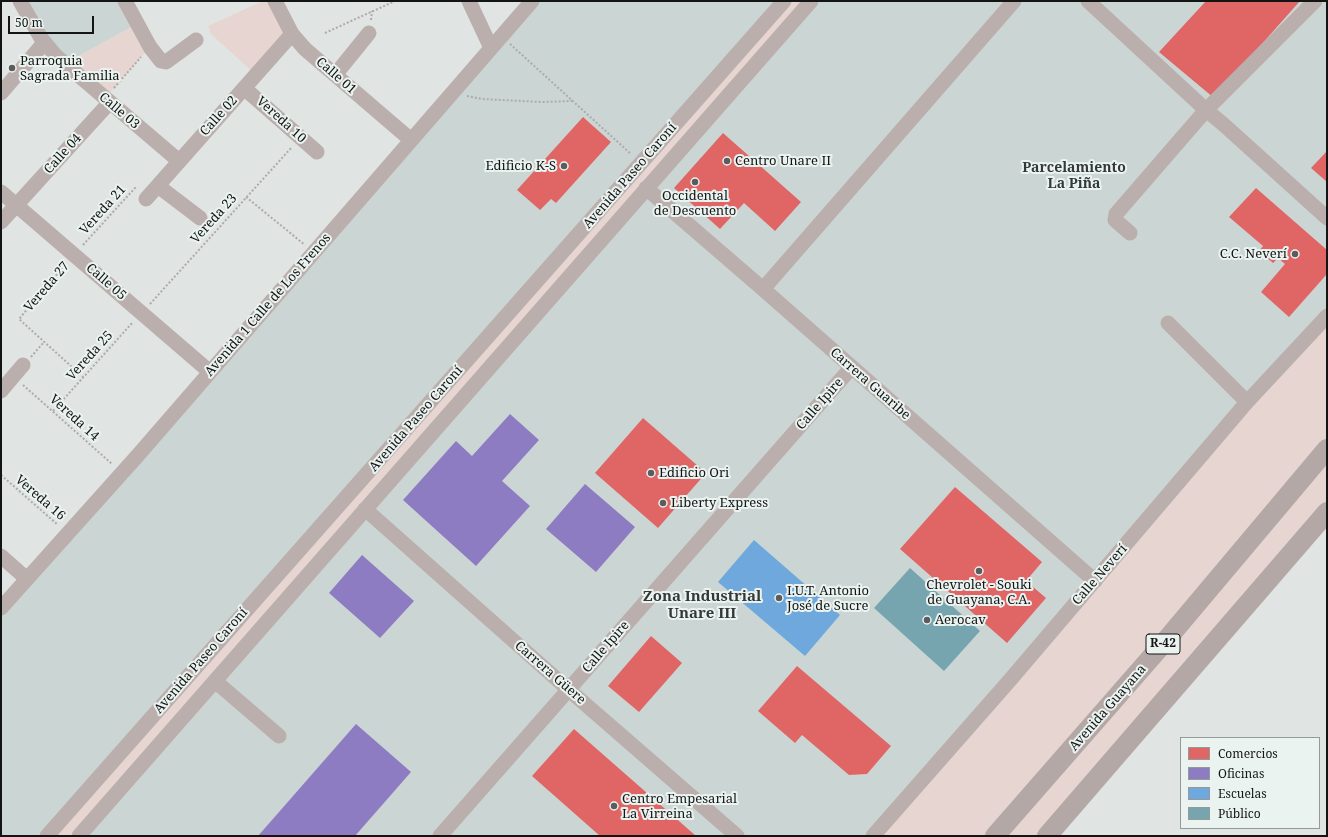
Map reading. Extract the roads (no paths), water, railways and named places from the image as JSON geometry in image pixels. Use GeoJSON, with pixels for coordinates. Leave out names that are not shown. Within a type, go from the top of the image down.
{"type":"FeatureCollection","features":[{"type":"Feature","properties":{"kind":"main road","name":"Avenida Guayana"},"geometry":{"type":"LineString","coordinates":[[995,836],[1162,645],[1327,450]]}},
{"type":"Feature","properties":{"kind":"main road","name":"R-42"},"geometry":{"type":"LineString","coordinates":[[1047,836],[1327,512]]}},
{"type":"Feature","properties":{"kind":"street","name":"Calle 03"},"geometry":{"type":"LineString","coordinates":[[20,1],[44,43],[56,56],[179,161]]}},
{"type":"Feature","properties":{"kind":"street"},"geometry":{"type":"LineString","coordinates":[[125,1],[150,47],[161,62],[166,62],[196,40]]}},
{"type":"Feature","properties":{"kind":"street","name":"Calle 01"},"geometry":{"type":"LineString","coordinates":[[275,1],[292,34],[305,49],[411,140]]}},
{"type":"Feature","properties":{"kind":"street"},"geometry":{"type":"LineString","coordinates":[[469,1],[491,48]]}},
{"type":"Feature","properties":{"kind":"street","name":"Avenida 1 Calle de Los Frenos"},"geometry":{"type":"LineString","coordinates":[[1,608],[122,473],[532,1]]}},
{"type":"Feature","properties":{"kind":"street","name":"Avenida Paseo Caroní"},"geometry":{"type":"LineString","coordinates":[[47,836],[784,1]]}},
{"type":"Feature","properties":{"kind":"street","name":"Avenida Paseo Caroní"},"geometry":{"type":"LineString","coordinates":[[79,836],[811,1]]}},
{"type":"Feature","properties":{"kind":"street"},"geometry":{"type":"LineString","coordinates":[[763,289],[1014,1]]}},
{"type":"Feature","properties":{"kind":"street"},"geometry":{"type":"LineString","coordinates":[[1088,1],[1206,110],[1327,218]]}},
{"type":"Feature","properties":{"kind":"street"},"geometry":{"type":"LineString","coordinates":[[1130,233],[1115,220],[1116,214],[1206,110],[1315,1]]}},
{"type":"Feature","properties":{"kind":"street"},"geometry":{"type":"LineString","coordinates":[[335,75],[369,33]]}},
{"type":"Feature","properties":{"kind":"street","name":"Calle 02"},"geometry":{"type":"LineString","coordinates":[[146,199],[292,34]]}},
{"type":"Feature","properties":{"kind":"street"},"geometry":{"type":"LineString","coordinates":[[1,93],[44,43]]}},
{"type":"Feature","properties":{"kind":"street","name":"Vereda 10"},"geometry":{"type":"LineString","coordinates":[[244,88],[317,152]]}},
{"type":"Feature","properties":{"kind":"street","name":"Calle 04"},"geometry":{"type":"LineString","coordinates":[[1,222],[107,100]]}},
{"type":"Feature","properties":{"kind":"street"},"geometry":{"type":"LineString","coordinates":[[158,186],[200,218]]}},
{"type":"Feature","properties":{"kind":"street","name":"Carrera Guaribe"},"geometry":{"type":"LineString","coordinates":[[646,188],[1095,581]]}},
{"type":"Feature","properties":{"kind":"street","name":"Calle 05"},"geometry":{"type":"LineString","coordinates":[[1,192],[210,372]]}},
{"type":"Feature","properties":{"kind":"street","name":"Calle Neverí"},"geometry":{"type":"LineString","coordinates":[[873,836],[1095,581],[1247,402],[1327,316]]}},
{"type":"Feature","properties":{"kind":"street"},"geometry":{"type":"LineString","coordinates":[[1168,322],[1247,402]]}},
{"type":"Feature","properties":{"kind":"street"},"geometry":{"type":"LineString","coordinates":[[1,391],[23,365]]}},
{"type":"Feature","properties":{"kind":"street","name":"Calle Ipire"},"geometry":{"type":"LineString","coordinates":[[440,836],[852,368]]}},
{"type":"Feature","properties":{"kind":"street","name":"Carrera Güere"},"geometry":{"type":"LineString","coordinates":[[366,509],[736,836]]}},
{"type":"Feature","properties":{"kind":"street"},"geometry":{"type":"LineString","coordinates":[[1,556],[27,579]]}},
{"type":"Feature","properties":{"kind":"street"},"geometry":{"type":"LineString","coordinates":[[215,681],[279,736]]}},
{"type":"Feature","properties":{"kind":"place","name":"Parroquia Sagrada Familia"},"geometry":{"type":"Point","coordinates":[12,68]}},
{"type":"Feature","properties":{"kind":"place","name":"Centro Unare II"},"geometry":{"type":"Point","coordinates":[727,161]}},
{"type":"Feature","properties":{"kind":"place","name":"Edificio K-S"},"geometry":{"type":"Point","coordinates":[564,166]}},
{"type":"Feature","properties":{"kind":"place","name":"Occidental de Descuento"},"geometry":{"type":"Point","coordinates":[695,182]}},
{"type":"Feature","properties":{"kind":"place","name":"C.C. Neverí"},"geometry":{"type":"Point","coordinates":[1295,254]}},
{"type":"Feature","properties":{"kind":"place","name":"Edificio Ori"},"geometry":{"type":"Point","coordinates":[651,473]}},
{"type":"Feature","properties":{"kind":"place","name":"Liberty Express"},"geometry":{"type":"Point","coordinates":[663,503]}},
{"type":"Feature","properties":{"kind":"place","name":"Chevrolet - Souki de Guayana, C.A."},"geometry":{"type":"Point","coordinates":[979,571]}},
{"type":"Feature","properties":{"kind":"place","name":"I.U.T. Antonio José de Sucre"},"geometry":{"type":"Point","coordinates":[779,598]}},
{"type":"Feature","properties":{"kind":"place","name":"Aerocav"},"geometry":{"type":"Point","coordinates":[927,620]}},
{"type":"Feature","properties":{"kind":"place","name":"Centro Empesarial La Virreina"},"geometry":{"type":"Point","coordinates":[614,806]}},
{"type":"Feature","properties":{"kind":"district","name":"Parcelamiento La Piña"},"geometry":{"type":"Point","coordinates":[1074,176]}},
{"type":"Feature","properties":{"kind":"district","name":"Zona Industrial Unare III"},"geometry":{"type":"Point","coordinates":[702,606]}}]}
